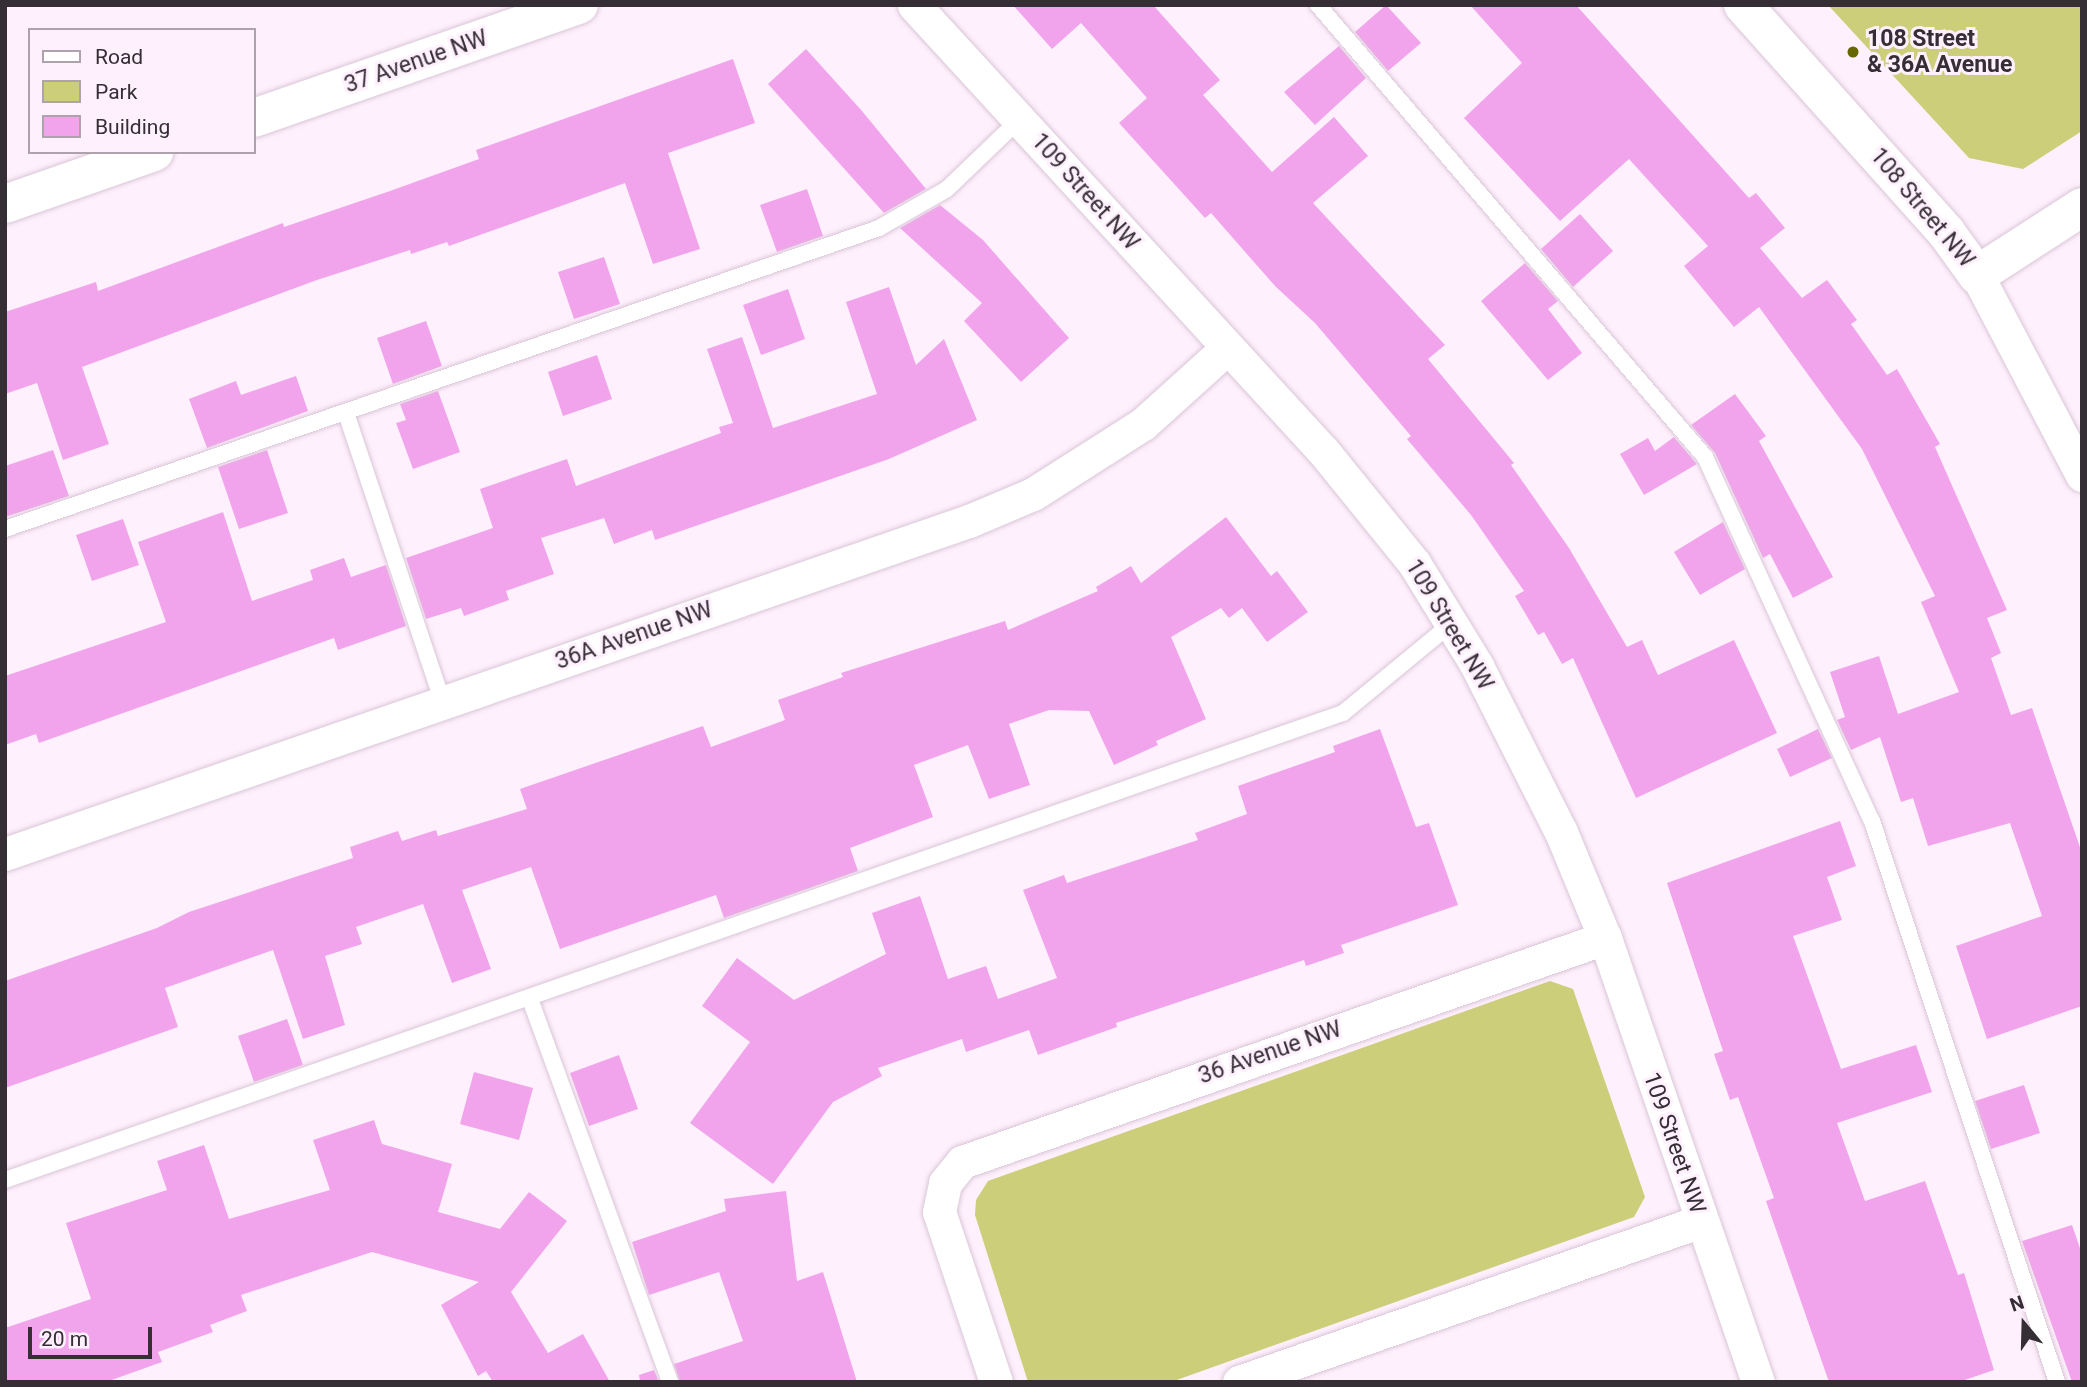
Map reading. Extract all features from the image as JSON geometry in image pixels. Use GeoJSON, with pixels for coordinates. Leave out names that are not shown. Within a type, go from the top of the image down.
{"type":"FeatureCollection","features":[{"type":"Feature","properties":{"kind":"street","name":"37 Avenue NW"},"geometry":{"type":"LineString","coordinates":[[256,117],[579,5]]}},
{"type":"Feature","properties":{"kind":"street","name":"109 Street NW"},"geometry":{"type":"LineString","coordinates":[[914,5],[1226,349],[1324,452],[1414,564],[1451,624],[1527,759],[1605,938],[1758,1382]]}},
{"type":"Feature","properties":{"kind":"street","name":"108 Street NW"},"geometry":{"type":"LineString","coordinates":[[1743,5],[1947,232],[1978,275],[2050,407],[2082,475]]}},
{"type":"Feature","properties":{"kind":"street"},"geometry":{"type":"LineString","coordinates":[[5,204],[149,154]]}},
{"type":"Feature","properties":{"kind":"street"},"geometry":{"type":"LineString","coordinates":[[1978,275],[2082,207]]}},
{"type":"Feature","properties":{"kind":"street","name":"36A Avenue NW"},"geometry":{"type":"LineString","coordinates":[[5,854],[969,521],[1034,494],[1097,458],[1143,424],[1226,349]]}},
{"type":"Feature","properties":{"kind":"street","name":"36 Avenue NW"},"geometry":{"type":"LineString","coordinates":[[996,1382],[943,1232],[939,1212],[945,1183],[951,1171],[978,1154],[1605,938]]}},
{"type":"Feature","properties":{"kind":"street"},"geometry":{"type":"LineString","coordinates":[[1238,1382],[1701,1222]]}},
{"type":"Feature","properties":{"kind":"lane"},"geometry":{"type":"LineString","coordinates":[[1318,5],[1705,457],[1872,821],[2057,1382]]}},
{"type":"Feature","properties":{"kind":"lane"},"geometry":{"type":"LineString","coordinates":[[5,529],[879,228],[947,189],[1020,119]]}},
{"type":"Feature","properties":{"kind":"lane"},"geometry":{"type":"LineString","coordinates":[[346,413],[443,702]]}},
{"type":"Feature","properties":{"kind":"lane"},"geometry":{"type":"LineString","coordinates":[[5,1181],[1343,713],[1451,624]]}},
{"type":"Feature","properties":{"kind":"lane"},"geometry":{"type":"LineString","coordinates":[[530,999],[670,1382]]}},
{"type":"Feature","properties":{"kind":"green space"},"geometry":{"type":"Polygon","coordinates":[[[1828,5],[2082,5],[2082,131],[2023,169],[1969,158],[1828,5]]]}},
{"type":"Feature","properties":{"kind":"green space"},"geometry":{"type":"Polygon","coordinates":[[[1550,981],[1573,989],[1645,1197],[1634,1217],[1171,1382],[1028,1382],[975,1215],[976,1200],[988,1181],[1550,981]]]}},
{"type":"Feature","properties":{"kind":"building"},"geometry":{"type":"Polygon","coordinates":[[[1013,5],[1153,5],[1220,80],[1203,95],[1272,172],[1334,117],[1368,156],[1313,203],[1445,345],[1428,359],[1514,463],[1511,465],[1569,548],[1627,647],[1642,640],[1658,675],[1734,640],[1777,733],[1636,798],[1573,658],[1562,664],[1544,632],[1538,635],[1515,596],[1524,591],[1471,515],[1407,439],[1411,436],[1315,323],[1275,286],[1211,213],[1205,218],[1119,123],[1147,98],[1081,23],[1052,49],[1013,5]]]}},
{"type":"Feature","properties":{"kind":"building"},"geometry":{"type":"Polygon","coordinates":[[[1386,5],[1421,43],[1388,71],[1355,32],[1386,5]]]}},
{"type":"Feature","properties":{"kind":"building"},"geometry":{"type":"Polygon","coordinates":[[[1470,5],[1576,5],[1749,198],[1756,193],[1785,228],[1760,248],[1802,298],[1827,280],[1857,320],[1851,324],[1887,375],[1897,369],[1940,444],[1935,447],[2007,610],[1987,618],[2001,653],[1991,658],[2011,715],[2032,708],[2082,853],[2082,1006],[1987,1039],[1956,946],[2042,916],[2010,823],[1928,846],[1913,798],[1901,802],[1880,737],[1851,750],[1837,720],[1845,717],[1830,672],[1879,656],[1898,714],[1959,692],[1921,602],[1935,596],[1862,449],[1759,307],[1734,327],[1684,266],[1708,246],[1629,159],[1560,221],[1464,118],[1522,63],[1470,5]]]}},
{"type":"Feature","properties":{"kind":"building"},"geometry":{"type":"Polygon","coordinates":[[[1339,46],[1366,78],[1315,125],[1284,92],[1339,46]]]}},
{"type":"Feature","properties":{"kind":"building"},"geometry":{"type":"Polygon","coordinates":[[[806,49],[862,111],[926,189],[884,213],[768,84],[806,49]]]}},
{"type":"Feature","properties":{"kind":"building"},"geometry":{"type":"Polygon","coordinates":[[[733,59],[755,123],[668,153],[700,249],[653,264],[625,183],[449,246],[447,242],[411,254],[410,250],[317,280],[82,367],[109,444],[63,460],[37,383],[5,394],[5,312],[96,282],[98,291],[283,223],[284,227],[390,191],[479,159],[476,150],[733,59]]]}},
{"type":"Feature","properties":{"kind":"building"},"geometry":{"type":"Polygon","coordinates":[[[807,189],[823,236],[777,252],[760,205],[807,189]]]}},
{"type":"Feature","properties":{"kind":"building"},"geometry":{"type":"Polygon","coordinates":[[[940,205],[983,240],[1069,338],[1021,382],[964,321],[982,303],[900,228],[940,205]]]}},
{"type":"Feature","properties":{"kind":"building"},"geometry":{"type":"Polygon","coordinates":[[[1580,214],[1613,251],[1573,287],[1541,249],[1580,214]]]}},
{"type":"Feature","properties":{"kind":"building"},"geometry":{"type":"Polygon","coordinates":[[[604,257],[620,304],[574,319],[558,272],[604,257]]]}},
{"type":"Feature","properties":{"kind":"building"},"geometry":{"type":"Polygon","coordinates":[[[1525,263],[1558,301],[1548,309],[1582,353],[1548,380],[1481,301],[1525,263]]]}},
{"type":"Feature","properties":{"kind":"building"},"geometry":{"type":"Polygon","coordinates":[[[889,287],[916,365],[944,339],[977,420],[889,459],[655,540],[652,530],[614,544],[604,518],[541,538],[554,574],[506,591],[509,600],[464,616],[461,608],[426,619],[406,558],[493,528],[480,489],[567,459],[576,486],[721,433],[719,427],[733,423],[707,349],[742,337],[773,428],[877,394],[846,302],[889,287]]]}},
{"type":"Feature","properties":{"kind":"building"},"geometry":{"type":"Polygon","coordinates":[[[788,289],[805,339],[761,355],[743,305],[788,289]]]}},
{"type":"Feature","properties":{"kind":"building"},"geometry":{"type":"Polygon","coordinates":[[[426,321],[442,366],[393,384],[377,338],[426,321]]]}},
{"type":"Feature","properties":{"kind":"building"},"geometry":{"type":"Polygon","coordinates":[[[597,355],[612,399],[563,416],[548,372],[597,355]]]}},
{"type":"Feature","properties":{"kind":"building"},"geometry":{"type":"Polygon","coordinates":[[[296,376],[308,411],[207,448],[189,399],[236,381],[241,395],[296,376]]]}},
{"type":"Feature","properties":{"kind":"building"},"geometry":{"type":"Polygon","coordinates":[[[438,391],[460,452],[413,469],[396,423],[406,420],[400,404],[438,391]]]}},
{"type":"Feature","properties":{"kind":"building"},"geometry":{"type":"Polygon","coordinates":[[[1735,394],[1766,436],[1759,441],[1833,577],[1793,598],[1770,554],[1763,558],[1715,453],[1691,425],[1735,394]]]}},
{"type":"Feature","properties":{"kind":"building"},"geometry":{"type":"Polygon","coordinates":[[[1674,437],[1697,464],[1644,495],[1620,454],[1648,438],[1655,451],[1674,437]]]}},
{"type":"Feature","properties":{"kind":"building"},"geometry":{"type":"Polygon","coordinates":[[[53,450],[69,496],[5,517],[5,466],[53,450]]]}},
{"type":"Feature","properties":{"kind":"building"},"geometry":{"type":"Polygon","coordinates":[[[267,450],[288,513],[239,529],[218,467],[267,450]]]}},
{"type":"Feature","properties":{"kind":"building"},"geometry":{"type":"Polygon","coordinates":[[[223,512],[252,601],[313,580],[310,570],[344,558],[351,577],[386,565],[406,626],[338,650],[334,638],[39,743],[36,734],[5,745],[5,676],[166,622],[138,542],[223,512]]]}},
{"type":"Feature","properties":{"kind":"building"},"geometry":{"type":"Polygon","coordinates":[[[1226,517],[1271,576],[1277,571],[1308,612],[1267,642],[1242,608],[1229,618],[1221,608],[1171,637],[1206,719],[1156,741],[1158,745],[1114,765],[1089,711],[1049,710],[1009,724],[1030,785],[989,799],[968,745],[914,765],[933,817],[850,848],[858,871],[724,918],[716,895],[560,949],[531,867],[462,890],[491,969],[452,983],[423,904],[356,927],[362,944],[325,956],[345,1025],[303,1039],[273,950],[165,988],[178,1027],[5,1088],[5,981],[157,928],[189,912],[353,858],[350,847],[398,831],[402,841],[436,830],[438,836],[527,809],[520,789],[703,726],[711,747],[785,720],[778,700],[843,677],[841,673],[1005,621],[1008,630],[1098,591],[1096,587],[1131,566],[1141,583],[1226,517]]]}},
{"type":"Feature","properties":{"kind":"building"},"geometry":{"type":"Polygon","coordinates":[[[123,519],[139,565],[92,581],[76,535],[123,519]]]}},
{"type":"Feature","properties":{"kind":"building"},"geometry":{"type":"Polygon","coordinates":[[[1723,522],[1745,569],[1700,595],[1674,552],[1723,522]]]}},
{"type":"Feature","properties":{"kind":"building"},"geometry":{"type":"Polygon","coordinates":[[[1380,729],[1416,827],[1429,823],[1458,905],[1341,945],[1344,953],[1306,966],[1304,960],[1116,1023],[1117,1027],[1038,1055],[1029,1030],[966,1052],[962,1039],[878,1068],[882,1076],[833,1102],[773,1184],[690,1123],[750,1042],[702,1006],[737,958],[794,1000],[886,954],[872,913],[920,896],[948,979],[986,966],[998,999],[1057,978],[1023,890],[1064,875],[1067,883],[1198,840],[1195,833],[1247,814],[1238,786],[1335,752],[1333,746],[1380,729]]]}},
{"type":"Feature","properties":{"kind":"building"},"geometry":{"type":"Polygon","coordinates":[[[1818,729],[1832,758],[1790,777],[1777,749],[1818,729]]]}},
{"type":"Feature","properties":{"kind":"building"},"geometry":{"type":"Polygon","coordinates":[[[1840,821],[1856,866],[1827,877],[1842,920],[1793,936],[1841,1069],[1916,1045],[1932,1092],[1837,1123],[1865,1201],[1925,1181],[1958,1275],[1964,1273],[1994,1370],[1959,1382],[1829,1382],[1766,1201],[1774,1198],[1738,1097],[1730,1100],[1714,1054],[1723,1051],[1667,883],[1840,821]]]}},
{"type":"Feature","properties":{"kind":"building"},"geometry":{"type":"Polygon","coordinates":[[[287,1019],[303,1065],[254,1082],[238,1036],[287,1019]]]}},
{"type":"Feature","properties":{"kind":"building"},"geometry":{"type":"Polygon","coordinates":[[[619,1055],[638,1109],[589,1126],[570,1073],[619,1055]]]}},
{"type":"Feature","properties":{"kind":"building"},"geometry":{"type":"Polygon","coordinates":[[[474,1072],[533,1088],[519,1140],[460,1124],[474,1072]]]}},
{"type":"Feature","properties":{"kind":"building"},"geometry":{"type":"Polygon","coordinates":[[[2024,1085],[2040,1133],[1991,1149],[1975,1101],[2024,1085]]]}},
{"type":"Feature","properties":{"kind":"building"},"geometry":{"type":"Polygon","coordinates":[[[374,1120],[382,1144],[452,1164],[438,1212],[500,1229],[529,1192],[567,1221],[511,1292],[548,1353],[583,1334],[610,1382],[493,1382],[486,1371],[478,1376],[441,1305],[479,1282],[372,1252],[241,1295],[247,1311],[210,1325],[213,1332],[158,1352],[162,1362],[106,1382],[5,1382],[5,1328],[91,1299],[66,1223],[167,1190],[157,1161],[204,1145],[229,1219],[330,1190],[313,1140],[374,1120]]]}},
{"type":"Feature","properties":{"kind":"building"},"geometry":{"type":"Polygon","coordinates":[[[786,1191],[797,1281],[823,1272],[857,1382],[680,1382],[674,1364],[743,1341],[719,1272],[649,1295],[632,1242],[726,1211],[724,1199],[786,1191]]]}},
{"type":"Feature","properties":{"kind":"building"},"geometry":{"type":"Polygon","coordinates":[[[2072,1225],[2082,1254],[2082,1382],[2072,1382],[2022,1241],[2072,1225]]]}},
{"type":"Feature","properties":{"kind":"building"},"geometry":{"type":"Polygon","coordinates":[[[654,1370],[659,1382],[640,1382],[639,1375],[654,1370]]]}},
{"type":"Feature","properties":{"kind":"place","name":"108 Street & 36A Avenue"},"geometry":{"type":"Point","coordinates":[1853,52]}}]}
